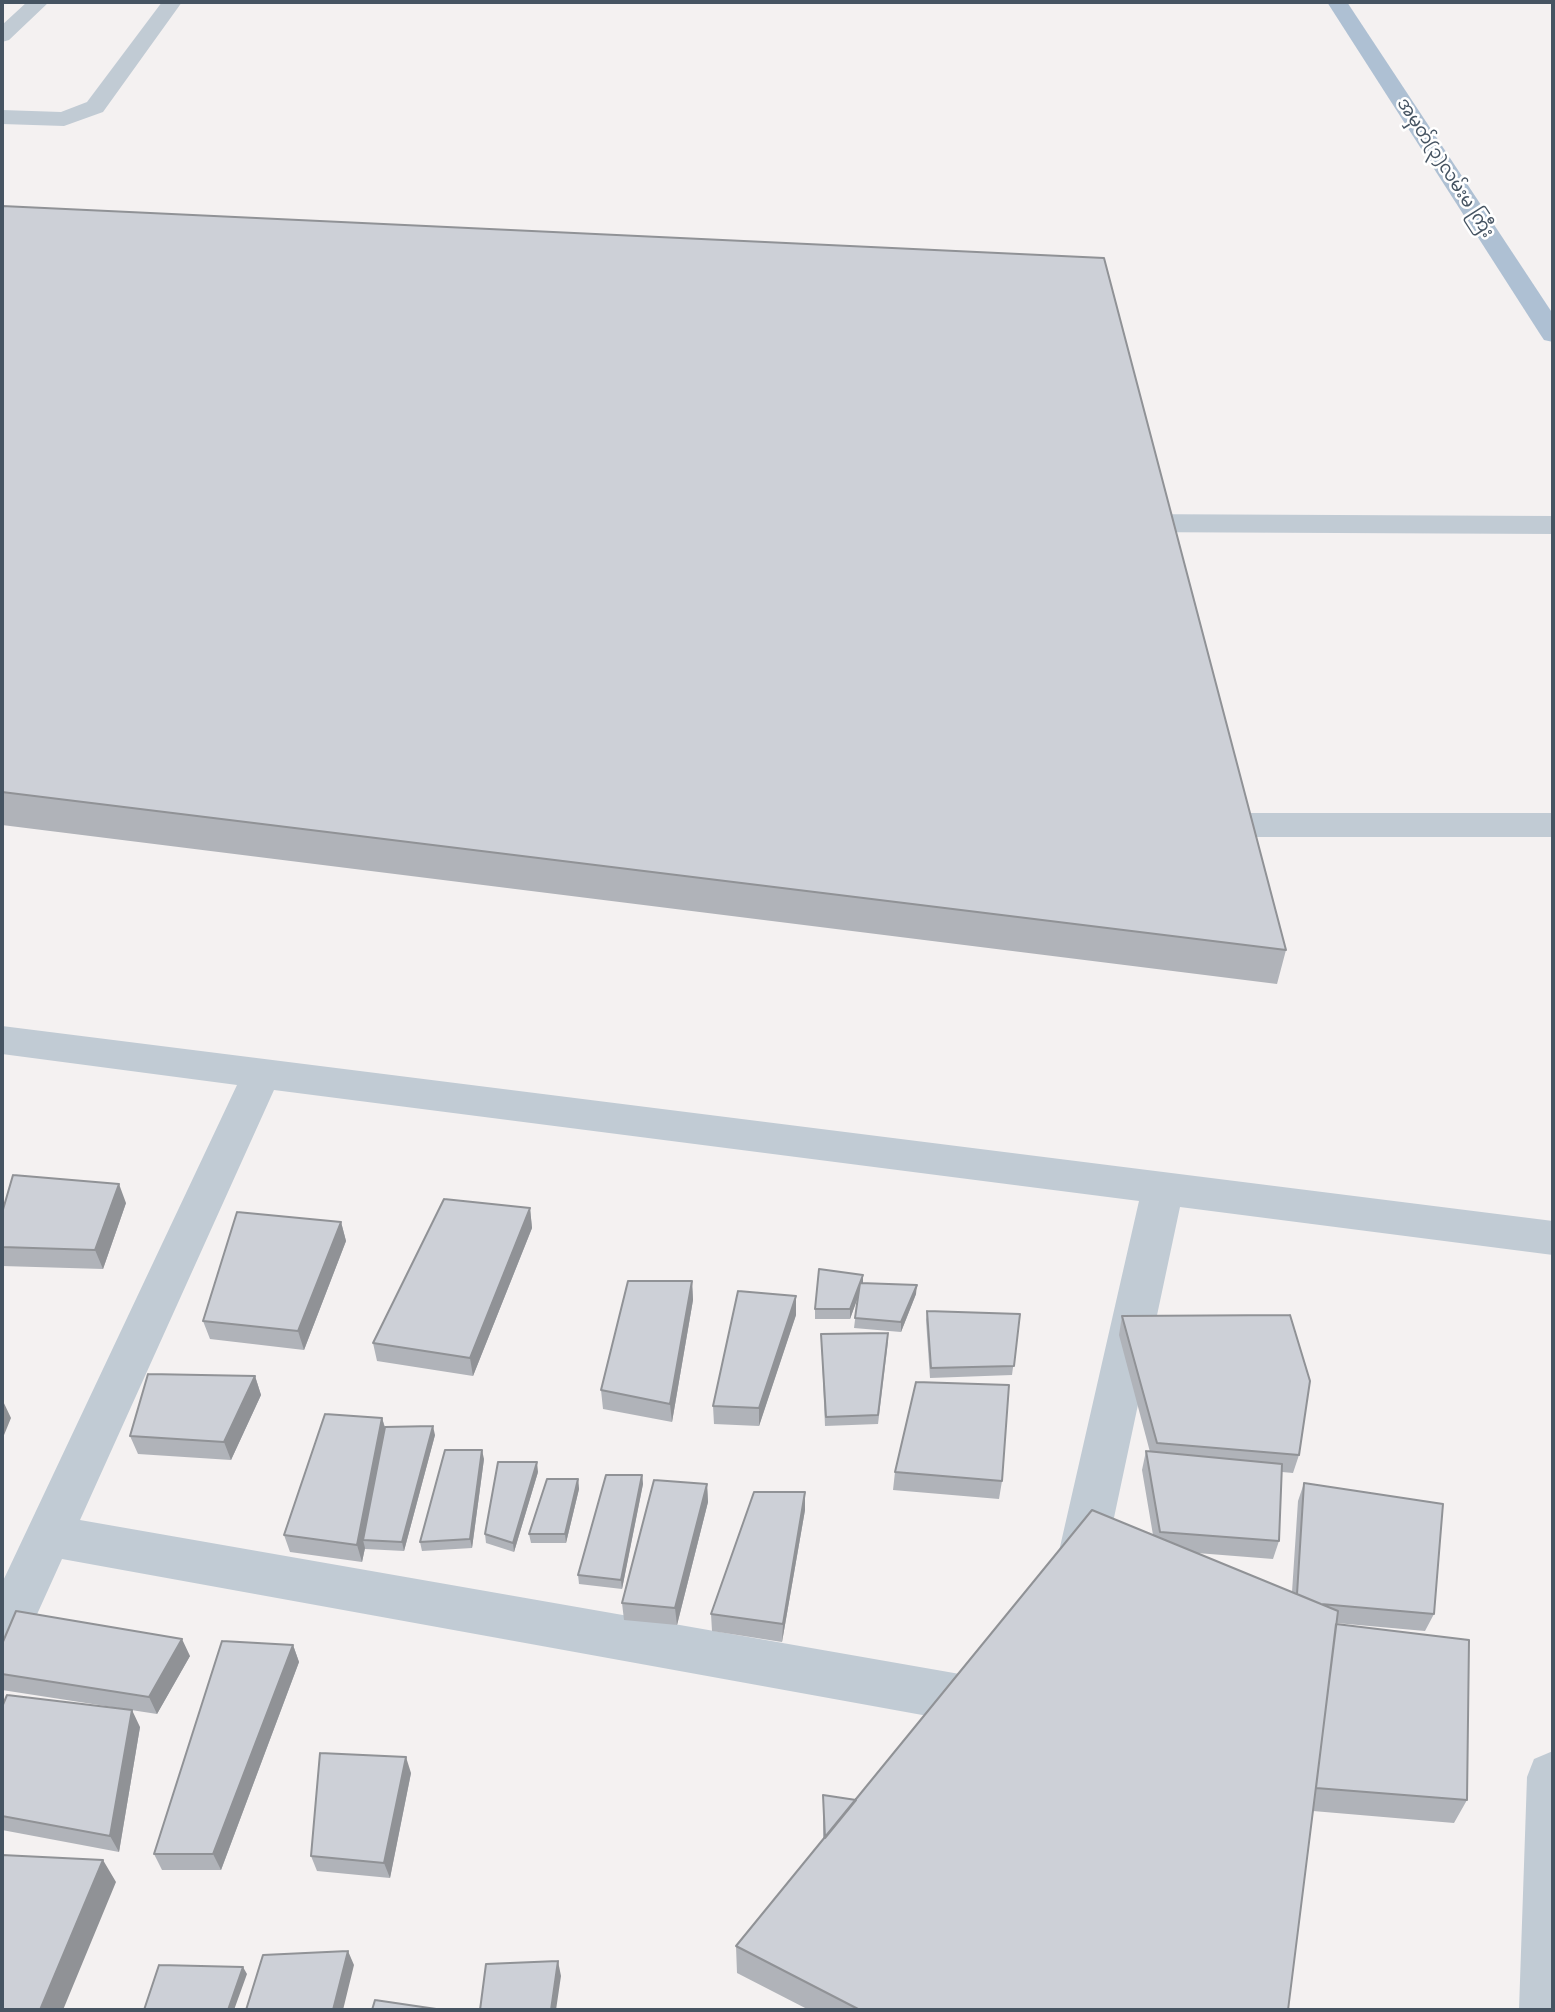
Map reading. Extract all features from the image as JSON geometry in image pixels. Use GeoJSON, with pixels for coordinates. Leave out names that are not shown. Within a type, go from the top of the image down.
{"type":"FeatureCollection","features":[{"type":"Feature","properties":{"kind":"main road","name":"အမှတ်(၃)လမ်းမ ကြီး"},"geometry":{"type":"LineString","coordinates":[[1336,2],[1553,334]]}},
{"type":"Feature","properties":{"kind":"street"},"geometry":{"type":"LineString","coordinates":[[2,36],[39,2]]}},
{"type":"Feature","properties":{"kind":"street"},"geometry":{"type":"LineString","coordinates":[[2,117],[64,119],[95,107],[172,2]]}},
{"type":"Feature","properties":{"kind":"street"},"geometry":{"type":"LineString","coordinates":[[1091,523],[1553,524]]}},
{"type":"Feature","properties":{"kind":"street"},"geometry":{"type":"LineString","coordinates":[[1176,825],[1553,825]]}},
{"type":"Feature","properties":{"kind":"street"},"geometry":{"type":"LineString","coordinates":[[2,1040],[1553,1238]]}},
{"type":"Feature","properties":{"kind":"street"},"geometry":{"type":"LineString","coordinates":[[2,1636],[51,1536],[262,1073]]}},
{"type":"Feature","properties":{"kind":"street"},"geometry":{"type":"LineString","coordinates":[[1071,1608],[1163,1187]]}},
{"type":"Feature","properties":{"kind":"street"},"geometry":{"type":"LineString","coordinates":[[51,1536],[1034,1712]]}},
{"type":"Feature","properties":{"kind":"street"},"geometry":{"type":"LineString","coordinates":[[1547,2010],[1553,1777]]}},
{"type":"Feature","properties":{"kind":"building"},"geometry":{"type":"Polygon","coordinates":[[[2,206],[1104,258],[1286,950],[2,792],[2,206]]]}},
{"type":"Feature","properties":{"kind":"building"},"geometry":{"type":"Polygon","coordinates":[[[13,1175],[119,1184],[95,1250],[2,1247],[2,1213],[13,1175]]]}},
{"type":"Feature","properties":{"kind":"building"},"geometry":{"type":"Polygon","coordinates":[[[444,1199],[530,1208],[470,1358],[373,1343],[444,1199]]]}},
{"type":"Feature","properties":{"kind":"building"},"geometry":{"type":"Polygon","coordinates":[[[237,1212],[341,1222],[298,1331],[203,1321],[237,1212]]]}},
{"type":"Feature","properties":{"kind":"building"},"geometry":{"type":"Polygon","coordinates":[[[819,1269],[863,1275],[850,1309],[815,1309],[819,1269]]]}},
{"type":"Feature","properties":{"kind":"building"},"geometry":{"type":"Polygon","coordinates":[[[628,1281],[692,1281],[670,1404],[601,1390],[628,1281]]]}},
{"type":"Feature","properties":{"kind":"building"},"geometry":{"type":"Polygon","coordinates":[[[860,1283],[917,1285],[901,1322],[855,1318],[860,1283]]]}},
{"type":"Feature","properties":{"kind":"building"},"geometry":{"type":"Polygon","coordinates":[[[738,1291],[796,1296],[759,1408],[713,1406],[738,1291]]]}},
{"type":"Feature","properties":{"kind":"building"},"geometry":{"type":"Polygon","coordinates":[[[927,1311],[1020,1314],[1014,1366],[931,1368],[927,1311]]]}},
{"type":"Feature","properties":{"kind":"building"},"geometry":{"type":"Polygon","coordinates":[[[1290,1315],[1310,1381],[1299,1455],[1157,1443],[1122,1316],[1290,1315]]]}},
{"type":"Feature","properties":{"kind":"building"},"geometry":{"type":"Polygon","coordinates":[[[888,1333],[878,1415],[826,1417],[821,1334],[888,1333]]]}},
{"type":"Feature","properties":{"kind":"building"},"geometry":{"type":"Polygon","coordinates":[[[148,1374],[255,1376],[224,1442],[130,1436],[148,1374]]]}},
{"type":"Feature","properties":{"kind":"building"},"geometry":{"type":"Polygon","coordinates":[[[916,1382],[1009,1385],[1002,1481],[895,1472],[916,1382]]]}},
{"type":"Feature","properties":{"kind":"building"},"geometry":{"type":"Polygon","coordinates":[[[325,1414],[382,1418],[357,1545],[284,1535],[325,1414]]]}},
{"type":"Feature","properties":{"kind":"building"},"geometry":{"type":"Polygon","coordinates":[[[433,1426],[402,1542],[363,1540],[385,1427],[433,1426]]]}},
{"type":"Feature","properties":{"kind":"building"},"geometry":{"type":"Polygon","coordinates":[[[445,1450],[482,1450],[470,1539],[420,1542],[445,1450]]]}},
{"type":"Feature","properties":{"kind":"building"},"geometry":{"type":"Polygon","coordinates":[[[1146,1451],[1282,1464],[1279,1541],[1160,1532],[1146,1451]]]}},
{"type":"Feature","properties":{"kind":"building"},"geometry":{"type":"Polygon","coordinates":[[[498,1462],[537,1462],[513,1543],[485,1534],[498,1462]]]}},
{"type":"Feature","properties":{"kind":"building"},"geometry":{"type":"Polygon","coordinates":[[[606,1475],[642,1475],[621,1580],[578,1575],[606,1475]]]}},
{"type":"Feature","properties":{"kind":"building"},"geometry":{"type":"Polygon","coordinates":[[[547,1479],[578,1479],[565,1534],[529,1534],[547,1479]]]}},
{"type":"Feature","properties":{"kind":"building"},"geometry":{"type":"Polygon","coordinates":[[[654,1480],[707,1484],[675,1608],[622,1603],[654,1480]]]}},
{"type":"Feature","properties":{"kind":"building"},"geometry":{"type":"Polygon","coordinates":[[[1304,1483],[1443,1504],[1434,1614],[1321,1604],[1297,1594],[1304,1483]]]}},
{"type":"Feature","properties":{"kind":"building"},"geometry":{"type":"Polygon","coordinates":[[[754,1492],[805,1492],[783,1624],[711,1614],[754,1492]]]}},
{"type":"Feature","properties":{"kind":"building"},"geometry":{"type":"Polygon","coordinates":[[[1092,1510],[1338,1611],[1288,2010],[860,2010],[736,1946],[1092,1510]]]}},
{"type":"Feature","properties":{"kind":"building"},"geometry":{"type":"Polygon","coordinates":[[[16,1611],[182,1639],[149,1697],[2,1674],[2,1644],[16,1611]]]}},
{"type":"Feature","properties":{"kind":"building"},"geometry":{"type":"Polygon","coordinates":[[[1336,1624],[1469,1640],[1467,1800],[1316,1788],[1336,1624]]]}},
{"type":"Feature","properties":{"kind":"building"},"geometry":{"type":"Polygon","coordinates":[[[222,1641],[293,1645],[213,1854],[154,1854],[222,1641]]]}},
{"type":"Feature","properties":{"kind":"building"},"geometry":{"type":"Polygon","coordinates":[[[7,1695],[132,1710],[110,1836],[2,1816],[2,1707],[7,1695]]]}},
{"type":"Feature","properties":{"kind":"building"},"geometry":{"type":"Polygon","coordinates":[[[320,1753],[406,1757],[384,1863],[311,1856],[320,1753]]]}},
{"type":"Feature","properties":{"kind":"building"},"geometry":{"type":"Polygon","coordinates":[[[823,1795],[856,1800],[825,1838],[823,1795]]]}},
{"type":"Feature","properties":{"kind":"building"},"geometry":{"type":"Polygon","coordinates":[[[2,1855],[103,1860],[40,2010],[2,2010],[2,1855]]]}},
{"type":"Feature","properties":{"kind":"building"},"geometry":{"type":"Polygon","coordinates":[[[348,1951],[333,2010],[246,2010],[263,1955],[348,1951]]]}},
{"type":"Feature","properties":{"kind":"building"},"geometry":{"type":"Polygon","coordinates":[[[558,1961],[551,2010],[480,2010],[486,1964],[558,1961]]]}},
{"type":"Feature","properties":{"kind":"building"},"geometry":{"type":"Polygon","coordinates":[[[159,1965],[243,1967],[228,2010],[144,2010],[159,1965]]]}},
{"type":"Feature","properties":{"kind":"building"},"geometry":{"type":"Polygon","coordinates":[[[375,2000],[443,2010],[372,2010],[375,2000]]]}}]}
